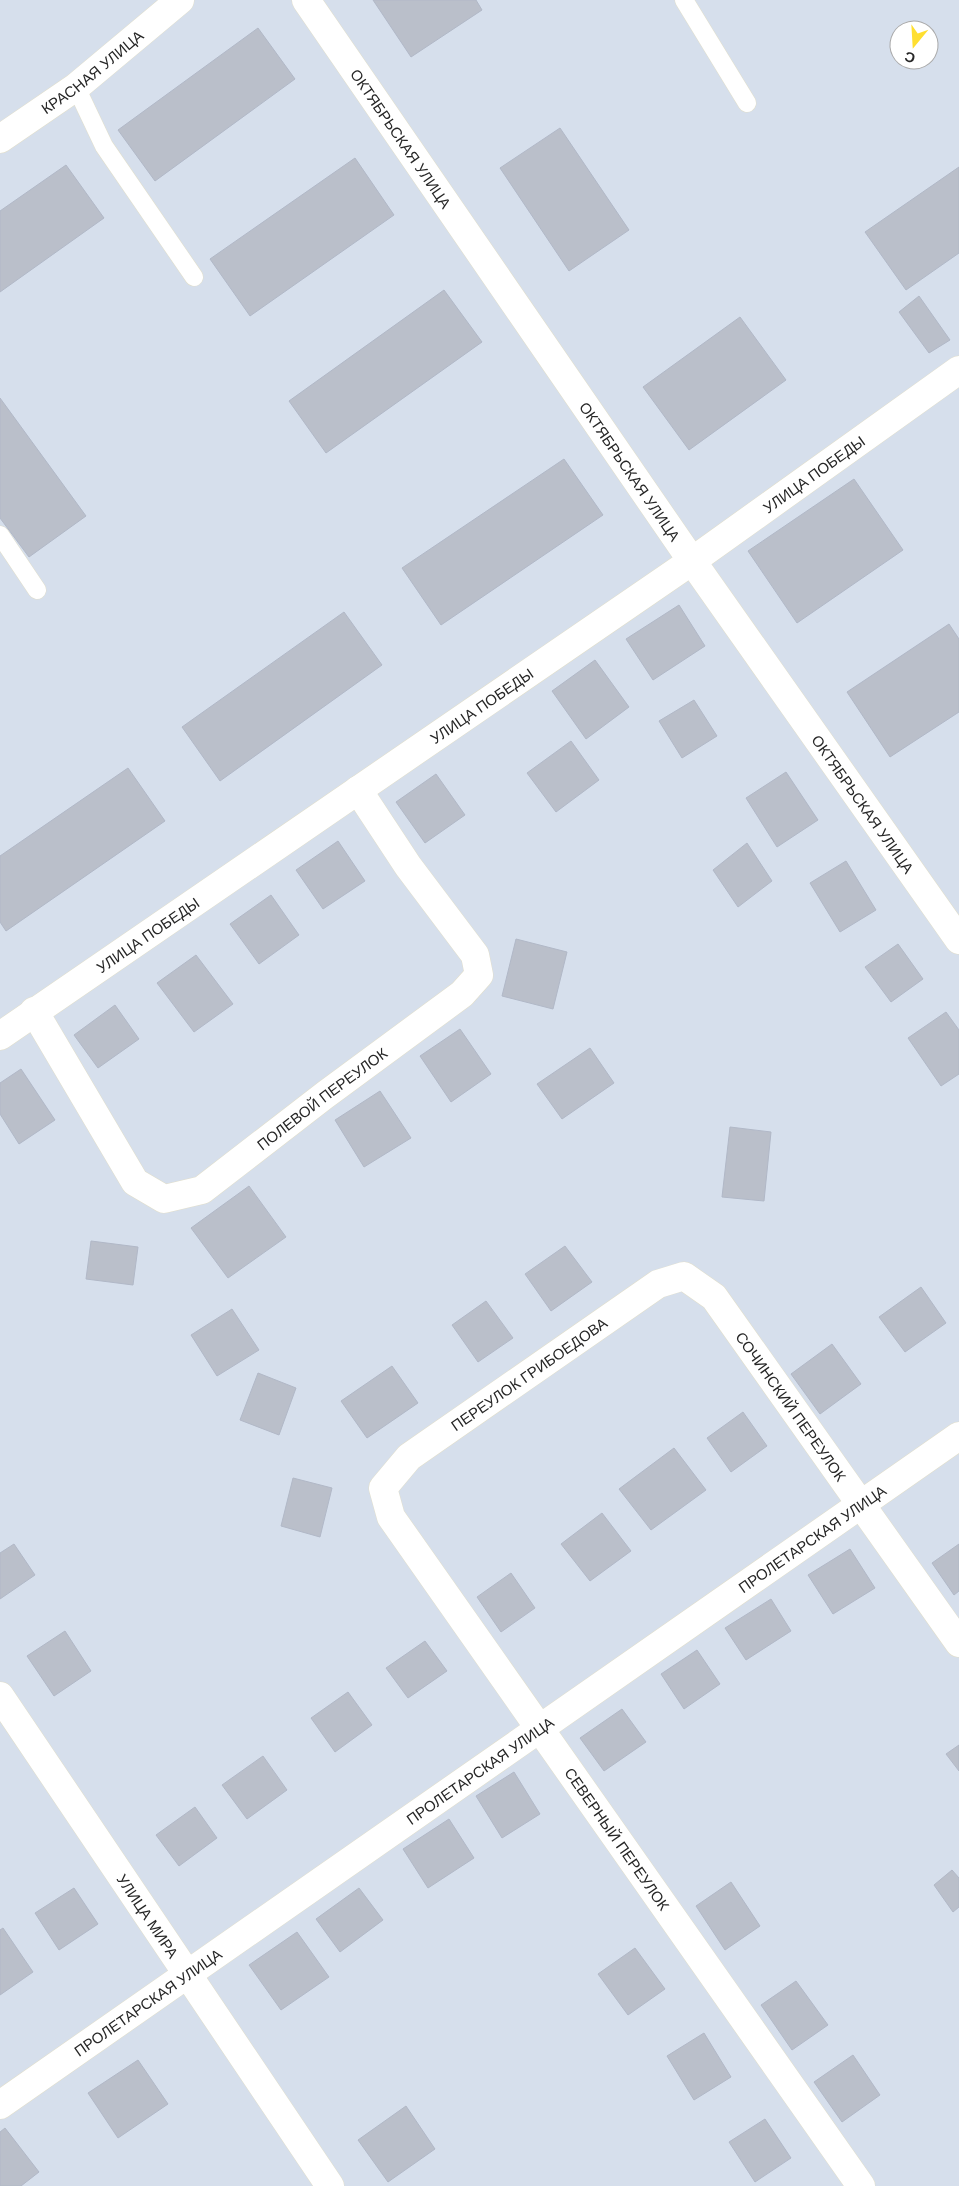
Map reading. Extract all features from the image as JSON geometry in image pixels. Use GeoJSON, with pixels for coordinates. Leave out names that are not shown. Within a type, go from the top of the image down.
{"type":"FeatureCollection","features":[{"type":"Feature","properties":{"kind":"street","name":"КРАСНАЯ УЛИЦА"},"geometry":{"type":"LineString","coordinates":[[0,139],[76,87],[180,0]]}},
{"type":"Feature","properties":{"kind":"street","name":"ОКТЯБРЬСКАЯ УЛИЦА"},"geometry":{"type":"LineString","coordinates":[[306,0],[692,561],[959,940]]}},
{"type":"Feature","properties":{"kind":"street","name":"УЛИЦА ПОБЕДЫ"},"geometry":{"type":"LineString","coordinates":[[0,1036],[692,561],[959,370]]}},
{"type":"Feature","properties":{"kind":"street","name":"ПОЛЕВОЙ ПЕРЕУЛОК"},"geometry":{"type":"LineString","coordinates":[[34,1011],[136,1182],[164,1199],[202,1190],[325,1095],[462,994],[479,975],[475,956],[408,866],[358,790]]}},
{"type":"Feature","properties":{"kind":"street","name":"ПЕРЕУЛОК ГРИБОЕДОВА"},"geometry":{"type":"LineString","coordinates":[[383,1488],[409,1457],[658,1284],[684,1276]]}},
{"type":"Feature","properties":{"kind":"street","name":"СОЧИНСКИЙ ПЕРЕУЛОК"},"geometry":{"type":"LineString","coordinates":[[684,1276],[714,1297],[959,1643]]}},
{"type":"Feature","properties":{"kind":"street","name":"ПРОЛЕТАРСКАЯ УЛИЦА"},"geometry":{"type":"LineString","coordinates":[[0,2104],[959,1436]]}},
{"type":"Feature","properties":{"kind":"street","name":"СЕВЕРНЫЙ ПЕРЕУЛОК"},"geometry":{"type":"LineString","coordinates":[[383,1488],[390,1517],[861,2186]]}},
{"type":"Feature","properties":{"kind":"street","name":"УЛИЦА МИРА"},"geometry":{"type":"LineString","coordinates":[[0,1696],[330,2186]]}},
{"type":"Feature","properties":{"kind":"lane"},"geometry":{"type":"LineString","coordinates":[[684,0],[747,103]]}},
{"type":"Feature","properties":{"kind":"lane"},"geometry":{"type":"LineString","coordinates":[[76,87],[104,146],[194,277]]}},
{"type":"Feature","properties":{"kind":"lane"},"geometry":{"type":"LineString","coordinates":[[0,535],[37,590]]}},
{"type":"Feature","properties":{"kind":"building"},"geometry":{"type":"Polygon","coordinates":[[[373,0],[476,0],[482,10],[411,57],[373,0]]]}},
{"type":"Feature","properties":{"kind":"building"},"geometry":{"type":"Polygon","coordinates":[[[258,28],[295,79],[155,181],[118,130],[258,28]]]}},
{"type":"Feature","properties":{"kind":"building"},"geometry":{"type":"Polygon","coordinates":[[[560,128],[629,230],[569,271],[500,168],[560,128]]]}},
{"type":"Feature","properties":{"kind":"building"},"geometry":{"type":"Polygon","coordinates":[[[355,158],[394,215],[250,316],[210,259],[355,158]]]}},
{"type":"Feature","properties":{"kind":"building"},"geometry":{"type":"Polygon","coordinates":[[[66,165],[104,218],[0,292],[0,211],[66,165]]]}},
{"type":"Feature","properties":{"kind":"building"},"geometry":{"type":"Polygon","coordinates":[[[959,167],[959,253],[906,290],[865,232],[959,167]]]}},
{"type":"Feature","properties":{"kind":"building"},"geometry":{"type":"Polygon","coordinates":[[[444,290],[482,342],[326,453],[289,401],[444,290]]]}},
{"type":"Feature","properties":{"kind":"building"},"geometry":{"type":"Polygon","coordinates":[[[919,296],[950,340],[929,353],[899,312],[919,296]]]}},
{"type":"Feature","properties":{"kind":"building"},"geometry":{"type":"Polygon","coordinates":[[[740,317],[786,380],[689,450],[643,387],[740,317]]]}},
{"type":"Feature","properties":{"kind":"building"},"geometry":{"type":"Polygon","coordinates":[[[0,398],[86,516],[29,557],[0,518],[0,398]]]}},
{"type":"Feature","properties":{"kind":"building"},"geometry":{"type":"Polygon","coordinates":[[[564,459],[603,515],[441,625],[402,568],[564,459]]]}},
{"type":"Feature","properties":{"kind":"building"},"geometry":{"type":"Polygon","coordinates":[[[854,479],[903,550],[797,623],[748,551],[854,479]]]}},
{"type":"Feature","properties":{"kind":"building"},"geometry":{"type":"Polygon","coordinates":[[[679,605],[705,646],[653,680],[626,639],[679,605]]]}},
{"type":"Feature","properties":{"kind":"building"},"geometry":{"type":"Polygon","coordinates":[[[344,612],[382,665],[220,781],[182,727],[344,612]]]}},
{"type":"Feature","properties":{"kind":"building"},"geometry":{"type":"Polygon","coordinates":[[[949,624],[959,639],[959,712],[890,757],[847,692],[949,624]]]}},
{"type":"Feature","properties":{"kind":"building"},"geometry":{"type":"Polygon","coordinates":[[[595,660],[629,707],[586,739],[552,691],[595,660]]]}},
{"type":"Feature","properties":{"kind":"building"},"geometry":{"type":"Polygon","coordinates":[[[694,700],[717,736],[682,758],[659,721],[694,700]]]}},
{"type":"Feature","properties":{"kind":"building"},"geometry":{"type":"Polygon","coordinates":[[[571,741],[599,780],[556,812],[527,773],[571,741]]]}},
{"type":"Feature","properties":{"kind":"building"},"geometry":{"type":"Polygon","coordinates":[[[128,768],[165,821],[6,931],[0,922],[0,856],[128,768]]]}},
{"type":"Feature","properties":{"kind":"building"},"geometry":{"type":"Polygon","coordinates":[[[786,772],[818,820],[777,847],[746,798],[786,772]]]}},
{"type":"Feature","properties":{"kind":"building"},"geometry":{"type":"Polygon","coordinates":[[[436,774],[465,815],[425,843],[396,802],[436,774]]]}},
{"type":"Feature","properties":{"kind":"building"},"geometry":{"type":"Polygon","coordinates":[[[338,841],[365,881],[323,909],[296,870],[338,841]]]}},
{"type":"Feature","properties":{"kind":"building"},"geometry":{"type":"Polygon","coordinates":[[[747,843],[772,881],[738,907],[713,870],[747,843]]]}},
{"type":"Feature","properties":{"kind":"building"},"geometry":{"type":"Polygon","coordinates":[[[846,861],[876,910],[840,932],[810,883],[846,861]]]}},
{"type":"Feature","properties":{"kind":"building"},"geometry":{"type":"Polygon","coordinates":[[[271,895],[299,935],[259,964],[230,924],[271,895]]]}},
{"type":"Feature","properties":{"kind":"building"},"geometry":{"type":"Polygon","coordinates":[[[516,939],[567,952],[553,1009],[502,996],[516,939]]]}},
{"type":"Feature","properties":{"kind":"building"},"geometry":{"type":"Polygon","coordinates":[[[898,944],[923,979],[891,1002],[865,967],[898,944]]]}},
{"type":"Feature","properties":{"kind":"building"},"geometry":{"type":"Polygon","coordinates":[[[196,955],[233,1004],[194,1032],[157,983],[196,955]]]}},
{"type":"Feature","properties":{"kind":"building"},"geometry":{"type":"Polygon","coordinates":[[[115,1005],[139,1039],[98,1068],[74,1035],[115,1005]]]}},
{"type":"Feature","properties":{"kind":"building"},"geometry":{"type":"Polygon","coordinates":[[[946,1012],[959,1030],[959,1074],[941,1086],[908,1038],[946,1012]]]}},
{"type":"Feature","properties":{"kind":"building"},"geometry":{"type":"Polygon","coordinates":[[[460,1029],[491,1074],[451,1102],[420,1056],[460,1029]]]}},
{"type":"Feature","properties":{"kind":"building"},"geometry":{"type":"Polygon","coordinates":[[[590,1048],[614,1083],[562,1119],[537,1084],[590,1048]]]}},
{"type":"Feature","properties":{"kind":"building"},"geometry":{"type":"Polygon","coordinates":[[[21,1069],[55,1120],[19,1144],[0,1114],[0,1083],[21,1069]]]}},
{"type":"Feature","properties":{"kind":"building"},"geometry":{"type":"Polygon","coordinates":[[[380,1091],[411,1138],[364,1167],[335,1120],[380,1091]]]}},
{"type":"Feature","properties":{"kind":"building"},"geometry":{"type":"Polygon","coordinates":[[[730,1127],[771,1132],[764,1201],[722,1197],[730,1127]]]}},
{"type":"Feature","properties":{"kind":"building"},"geometry":{"type":"Polygon","coordinates":[[[249,1186],[286,1237],[228,1278],[191,1228],[249,1186]]]}},
{"type":"Feature","properties":{"kind":"building"},"geometry":{"type":"Polygon","coordinates":[[[91,1241],[138,1247],[133,1285],[86,1279],[91,1241]]]}},
{"type":"Feature","properties":{"kind":"building"},"geometry":{"type":"Polygon","coordinates":[[[565,1246],[592,1282],[551,1311],[525,1274],[565,1246]]]}},
{"type":"Feature","properties":{"kind":"building"},"geometry":{"type":"Polygon","coordinates":[[[921,1287],[946,1323],[905,1352],[879,1317],[921,1287]]]}},
{"type":"Feature","properties":{"kind":"building"},"geometry":{"type":"Polygon","coordinates":[[[486,1301],[513,1338],[478,1362],[452,1325],[486,1301]]]}},
{"type":"Feature","properties":{"kind":"building"},"geometry":{"type":"Polygon","coordinates":[[[232,1309],[259,1350],[217,1376],[191,1335],[232,1309]]]}},
{"type":"Feature","properties":{"kind":"building"},"geometry":{"type":"Polygon","coordinates":[[[832,1344],[861,1384],[820,1414],[791,1374],[832,1344]]]}},
{"type":"Feature","properties":{"kind":"building"},"geometry":{"type":"Polygon","coordinates":[[[392,1366],[418,1403],[367,1438],[341,1401],[392,1366]]]}},
{"type":"Feature","properties":{"kind":"building"},"geometry":{"type":"Polygon","coordinates":[[[258,1373],[296,1388],[279,1435],[240,1420],[258,1373]]]}},
{"type":"Feature","properties":{"kind":"building"},"geometry":{"type":"Polygon","coordinates":[[[743,1412],[767,1446],[731,1472],[707,1438],[743,1412]]]}},
{"type":"Feature","properties":{"kind":"building"},"geometry":{"type":"Polygon","coordinates":[[[674,1448],[706,1490],[651,1530],[619,1489],[674,1448]]]}},
{"type":"Feature","properties":{"kind":"building"},"geometry":{"type":"Polygon","coordinates":[[[293,1478],[332,1488],[320,1537],[281,1526],[293,1478]]]}},
{"type":"Feature","properties":{"kind":"building"},"geometry":{"type":"Polygon","coordinates":[[[602,1513],[631,1551],[590,1581],[561,1544],[602,1513]]]}},
{"type":"Feature","properties":{"kind":"building"},"geometry":{"type":"Polygon","coordinates":[[[14,1544],[35,1575],[0,1599],[0,1553],[14,1544]]]}},
{"type":"Feature","properties":{"kind":"building"},"geometry":{"type":"Polygon","coordinates":[[[959,1544],[959,1591],[954,1595],[932,1563],[959,1544]]]}},
{"type":"Feature","properties":{"kind":"building"},"geometry":{"type":"Polygon","coordinates":[[[850,1549],[875,1588],[833,1614],[808,1575],[850,1549]]]}},
{"type":"Feature","properties":{"kind":"building"},"geometry":{"type":"Polygon","coordinates":[[[511,1573],[535,1608],[501,1632],[477,1597],[511,1573]]]}},
{"type":"Feature","properties":{"kind":"building"},"geometry":{"type":"Polygon","coordinates":[[[771,1599],[791,1631],[746,1660],[725,1628],[771,1599]]]}},
{"type":"Feature","properties":{"kind":"building"},"geometry":{"type":"Polygon","coordinates":[[[65,1631],[91,1671],[54,1696],[27,1656],[65,1631]]]}},
{"type":"Feature","properties":{"kind":"building"},"geometry":{"type":"Polygon","coordinates":[[[425,1641],[447,1671],[408,1698],[386,1668],[425,1641]]]}},
{"type":"Feature","properties":{"kind":"building"},"geometry":{"type":"Polygon","coordinates":[[[697,1650],[720,1684],[684,1709],[661,1674],[697,1650]]]}},
{"type":"Feature","properties":{"kind":"building"},"geometry":{"type":"Polygon","coordinates":[[[348,1692],[372,1725],[335,1752],[311,1718],[348,1692]]]}},
{"type":"Feature","properties":{"kind":"building"},"geometry":{"type":"Polygon","coordinates":[[[622,1709],[646,1742],[604,1771],[580,1738],[622,1709]]]}},
{"type":"Feature","properties":{"kind":"building"},"geometry":{"type":"Polygon","coordinates":[[[959,1745],[959,1771],[946,1754],[959,1745]]]}},
{"type":"Feature","properties":{"kind":"building"},"geometry":{"type":"Polygon","coordinates":[[[263,1756],[287,1790],[247,1819],[222,1785],[263,1756]]]}},
{"type":"Feature","properties":{"kind":"building"},"geometry":{"type":"Polygon","coordinates":[[[514,1772],[540,1814],[502,1838],[476,1796],[514,1772]]]}},
{"type":"Feature","properties":{"kind":"building"},"geometry":{"type":"Polygon","coordinates":[[[195,1807],[217,1838],[179,1866],[156,1835],[195,1807]]]}},
{"type":"Feature","properties":{"kind":"building"},"geometry":{"type":"Polygon","coordinates":[[[449,1819],[474,1858],[428,1888],[403,1849],[449,1819]]]}},
{"type":"Feature","properties":{"kind":"building"},"geometry":{"type":"Polygon","coordinates":[[[952,1870],[959,1878],[959,1907],[953,1912],[934,1885],[952,1870]]]}},
{"type":"Feature","properties":{"kind":"building"},"geometry":{"type":"Polygon","coordinates":[[[731,1882],[760,1926],[725,1950],[696,1906],[731,1882]]]}},
{"type":"Feature","properties":{"kind":"building"},"geometry":{"type":"Polygon","coordinates":[[[74,1888],[98,1924],[59,1950],[35,1913],[74,1888]]]}},
{"type":"Feature","properties":{"kind":"building"},"geometry":{"type":"Polygon","coordinates":[[[359,1888],[383,1920],[340,1952],[316,1919],[359,1888]]]}},
{"type":"Feature","properties":{"kind":"building"},"geometry":{"type":"Polygon","coordinates":[[[3,1928],[33,1972],[0,1995],[0,1930],[3,1928]]]}},
{"type":"Feature","properties":{"kind":"building"},"geometry":{"type":"Polygon","coordinates":[[[297,1932],[329,1977],[281,2010],[249,1965],[297,1932]]]}},
{"type":"Feature","properties":{"kind":"building"},"geometry":{"type":"Polygon","coordinates":[[[635,1948],[665,1989],[628,2015],[598,1974],[635,1948]]]}},
{"type":"Feature","properties":{"kind":"building"},"geometry":{"type":"Polygon","coordinates":[[[796,1981],[828,2025],[792,2050],[761,2005],[796,1981]]]}},
{"type":"Feature","properties":{"kind":"building"},"geometry":{"type":"Polygon","coordinates":[[[704,2033],[731,2077],[694,2100],[667,2056],[704,2033]]]}},
{"type":"Feature","properties":{"kind":"building"},"geometry":{"type":"Polygon","coordinates":[[[853,2055],[880,2095],[842,2122],[814,2082],[853,2055]]]}},
{"type":"Feature","properties":{"kind":"building"},"geometry":{"type":"Polygon","coordinates":[[[138,2060],[168,2104],[118,2138],[88,2093],[138,2060]]]}},
{"type":"Feature","properties":{"kind":"building"},"geometry":{"type":"Polygon","coordinates":[[[406,2106],[435,2149],[388,2182],[358,2140],[406,2106]]]}},
{"type":"Feature","properties":{"kind":"building"},"geometry":{"type":"Polygon","coordinates":[[[765,2119],[791,2158],[755,2182],[729,2142],[765,2119]]]}},
{"type":"Feature","properties":{"kind":"building"},"geometry":{"type":"Polygon","coordinates":[[[5,2128],[39,2172],[21,2186],[0,2186],[0,2132],[5,2128]]]}}]}
